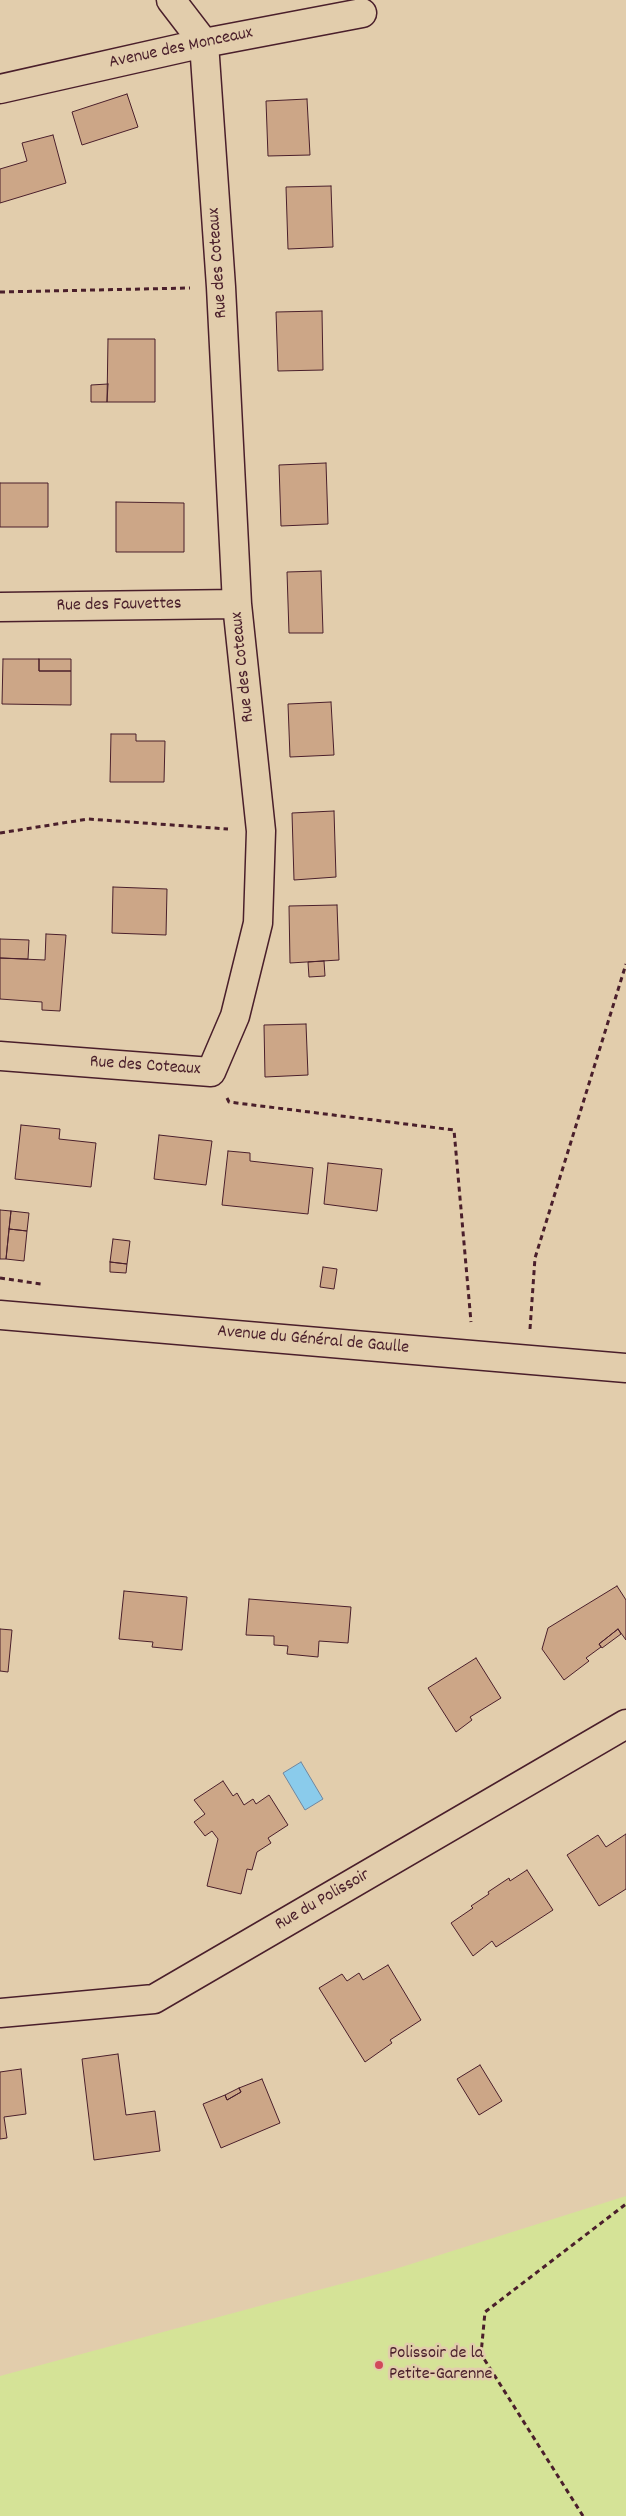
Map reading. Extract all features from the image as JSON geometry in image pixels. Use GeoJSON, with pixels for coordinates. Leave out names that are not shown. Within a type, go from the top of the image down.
{"type":"FeatureCollection","features":[{"type":"Feature","properties":{"kind":"street"},"geometry":{"type":"LineString","coordinates":[[171,0],[204,43]]}},
{"type":"Feature","properties":{"kind":"street","name":"Avenue des Monceaux"},"geometry":{"type":"LineString","coordinates":[[0,88],[204,43],[362,12]]}},
{"type":"Feature","properties":{"kind":"street","name":"Rue des Coteaux"},"geometry":{"type":"LineString","coordinates":[[0,1056],[211,1072],[235,1016],[258,923],[261,831],[237,604],[221,287],[204,43]]}},
{"type":"Feature","properties":{"kind":"street","name":"Rue des Fauvettes"},"geometry":{"type":"LineString","coordinates":[[0,607],[237,604]]}},
{"type":"Feature","properties":{"kind":"street","name":"Avenue du Général de Gaulle"},"geometry":{"type":"LineString","coordinates":[[0,1315],[626,1368]]}},
{"type":"Feature","properties":{"kind":"street","name":"Rue du Polissoir"},"geometry":{"type":"LineString","coordinates":[[0,2013],[154,1999],[626,1724]]}},
{"type":"Feature","properties":{"kind":"path"},"geometry":{"type":"LineString","coordinates":[[0,292],[221,287]]}},
{"type":"Feature","properties":{"kind":"path"},"geometry":{"type":"LineString","coordinates":[[0,833],[88,819],[261,831]]}},
{"type":"Feature","properties":{"kind":"path"},"geometry":{"type":"LineString","coordinates":[[527,1360],[535,1258],[626,964]]}},
{"type":"Feature","properties":{"kind":"path"},"geometry":{"type":"LineString","coordinates":[[211,1072],[229,1102],[454,1130],[471,1326]]}},
{"type":"Feature","properties":{"kind":"path"},"geometry":{"type":"LineString","coordinates":[[583,2516],[481,2354],[485,2312],[626,2204]]}},
{"type":"Feature","properties":{"kind":"green space"},"geometry":{"type":"Polygon","coordinates":[[[626,2196],[626,2516],[0,2516],[0,2376],[389,2271],[626,2196]]]}},
{"type":"Feature","properties":{"kind":"water"},"geometry":{"type":"Polygon","coordinates":[[[301,1762],[323,1799],[305,1810],[283,1773],[301,1762]]]}},
{"type":"Feature","properties":{"kind":"building"},"geometry":{"type":"Polygon","coordinates":[[[127,94],[138,127],[82,145],[72,112],[127,94]]]}},
{"type":"Feature","properties":{"kind":"building"},"geometry":{"type":"Polygon","coordinates":[[[307,99],[310,155],[268,156],[266,101],[307,99]]]}},
{"type":"Feature","properties":{"kind":"building"},"geometry":{"type":"Polygon","coordinates":[[[53,135],[66,183],[0,203],[0,169],[27,161],[22,143],[53,135]]]}},
{"type":"Feature","properties":{"kind":"building"},"geometry":{"type":"Polygon","coordinates":[[[331,186],[333,247],[288,249],[286,187],[331,186]]]}},
{"type":"Feature","properties":{"kind":"building"},"geometry":{"type":"Polygon","coordinates":[[[322,311],[323,370],[278,371],[276,312],[322,311]]]}},
{"type":"Feature","properties":{"kind":"building"},"geometry":{"type":"Polygon","coordinates":[[[108,339],[155,339],[155,402],[107,402],[108,339]]]}},
{"type":"Feature","properties":{"kind":"building"},"geometry":{"type":"Polygon","coordinates":[[[108,384],[107,402],[91,402],[91,385],[108,384]]]}},
{"type":"Feature","properties":{"kind":"building"},"geometry":{"type":"Polygon","coordinates":[[[326,463],[328,524],[281,526],[279,465],[326,463]]]}},
{"type":"Feature","properties":{"kind":"building"},"geometry":{"type":"Polygon","coordinates":[[[0,483],[48,483],[48,527],[0,527],[0,483]]]}},
{"type":"Feature","properties":{"kind":"building"},"geometry":{"type":"Polygon","coordinates":[[[116,502],[184,503],[184,552],[116,552],[116,502]]]}},
{"type":"Feature","properties":{"kind":"building"},"geometry":{"type":"Polygon","coordinates":[[[321,571],[323,633],[289,633],[287,572],[321,571]]]}},
{"type":"Feature","properties":{"kind":"building"},"geometry":{"type":"Polygon","coordinates":[[[3,659],[39,659],[39,671],[71,671],[71,705],[2,704],[3,659]]]}},
{"type":"Feature","properties":{"kind":"building"},"geometry":{"type":"Polygon","coordinates":[[[39,659],[71,659],[71,671],[39,671],[39,659]]]}},
{"type":"Feature","properties":{"kind":"building"},"geometry":{"type":"Polygon","coordinates":[[[331,702],[334,755],[290,757],[288,704],[331,702]]]}},
{"type":"Feature","properties":{"kind":"building"},"geometry":{"type":"Polygon","coordinates":[[[111,734],[136,734],[136,741],[165,741],[164,782],[110,782],[111,734]]]}},
{"type":"Feature","properties":{"kind":"building"},"geometry":{"type":"Polygon","coordinates":[[[334,811],[336,877],[294,880],[292,813],[334,811]]]}},
{"type":"Feature","properties":{"kind":"building"},"geometry":{"type":"Polygon","coordinates":[[[113,887],[167,889],[166,935],[112,933],[113,887]]]}},
{"type":"Feature","properties":{"kind":"building"},"geometry":{"type":"Polygon","coordinates":[[[337,905],[339,960],[290,963],[289,906],[337,905]]]}},
{"type":"Feature","properties":{"kind":"building"},"geometry":{"type":"Polygon","coordinates":[[[46,934],[66,935],[60,1011],[42,1010],[42,1002],[0,999],[0,958],[45,960],[46,934]]]}},
{"type":"Feature","properties":{"kind":"building"},"geometry":{"type":"Polygon","coordinates":[[[0,939],[29,940],[28,959],[0,958],[0,939]]]}},
{"type":"Feature","properties":{"kind":"building"},"geometry":{"type":"Polygon","coordinates":[[[324,961],[325,976],[309,977],[308,962],[324,961]]]}},
{"type":"Feature","properties":{"kind":"building"},"geometry":{"type":"Polygon","coordinates":[[[306,1024],[308,1075],[265,1077],[264,1025],[306,1024]]]}},
{"type":"Feature","properties":{"kind":"building"},"geometry":{"type":"Polygon","coordinates":[[[21,1125],[60,1129],[59,1139],[96,1143],[91,1187],[15,1179],[21,1125]]]}},
{"type":"Feature","properties":{"kind":"building"},"geometry":{"type":"Polygon","coordinates":[[[159,1135],[212,1141],[206,1185],[154,1179],[159,1135]]]}},
{"type":"Feature","properties":{"kind":"building"},"geometry":{"type":"Polygon","coordinates":[[[228,1151],[250,1153],[250,1161],[313,1168],[308,1214],[222,1205],[228,1151]]]}},
{"type":"Feature","properties":{"kind":"building"},"geometry":{"type":"Polygon","coordinates":[[[328,1163],[382,1169],[377,1211],[324,1204],[328,1163]]]}},
{"type":"Feature","properties":{"kind":"building"},"geometry":{"type":"Polygon","coordinates":[[[0,1210],[11,1211],[6,1259],[0,1259],[0,1210]]]}},
{"type":"Feature","properties":{"kind":"building"},"geometry":{"type":"Polygon","coordinates":[[[11,1211],[29,1213],[27,1231],[9,1229],[11,1211]]]}},
{"type":"Feature","properties":{"kind":"building"},"geometry":{"type":"Polygon","coordinates":[[[9,1229],[27,1231],[24,1261],[6,1259],[9,1229]]]}},
{"type":"Feature","properties":{"kind":"building"},"geometry":{"type":"Polygon","coordinates":[[[113,1239],[130,1241],[127,1264],[110,1262],[113,1239]]]}},
{"type":"Feature","properties":{"kind":"building"},"geometry":{"type":"Polygon","coordinates":[[[110,1262],[127,1264],[126,1273],[110,1272],[110,1262]]]}},
{"type":"Feature","properties":{"kind":"building"},"geometry":{"type":"Polygon","coordinates":[[[323,1267],[337,1269],[334,1289],[320,1287],[323,1267]]]}},
{"type":"Feature","properties":{"kind":"building"},"geometry":{"type":"Polygon","coordinates":[[[617,1586],[626,1600],[626,1640],[618,1629],[599,1644],[601,1647],[586,1658],[589,1661],[564,1680],[542,1649],[548,1628],[617,1586]]]}},
{"type":"Feature","properties":{"kind":"building"},"geometry":{"type":"Polygon","coordinates":[[[124,1591],[187,1597],[182,1650],[152,1647],[153,1642],[119,1639],[124,1591]]]}},
{"type":"Feature","properties":{"kind":"building"},"geometry":{"type":"Polygon","coordinates":[[[249,1599],[351,1607],[348,1643],[319,1641],[318,1657],[287,1654],[288,1646],[274,1645],[274,1636],[246,1635],[249,1599]]]}},
{"type":"Feature","properties":{"kind":"building"},"geometry":{"type":"Polygon","coordinates":[[[0,1629],[12,1630],[8,1672],[0,1671],[0,1629]]]}},
{"type":"Feature","properties":{"kind":"building"},"geometry":{"type":"Polygon","coordinates":[[[618,1629],[621,1634],[602,1648],[599,1644],[618,1629]]]}},
{"type":"Feature","properties":{"kind":"building"},"geometry":{"type":"Polygon","coordinates":[[[476,1658],[501,1698],[470,1717],[472,1720],[456,1732],[428,1688],[476,1658]]]}},
{"type":"Feature","properties":{"kind":"building"},"geometry":{"type":"Polygon","coordinates":[[[223,1781],[233,1796],[237,1793],[244,1805],[253,1799],[256,1804],[269,1795],[288,1825],[268,1838],[271,1843],[257,1852],[252,1870],[247,1869],[241,1894],[207,1886],[218,1839],[212,1831],[205,1836],[194,1822],[205,1814],[194,1800],[223,1781]]]}},
{"type":"Feature","properties":{"kind":"building"},"geometry":{"type":"Polygon","coordinates":[[[626,1834],[626,1889],[599,1906],[567,1855],[598,1835],[606,1847],[626,1834]]]}},
{"type":"Feature","properties":{"kind":"building"},"geometry":{"type":"Polygon","coordinates":[[[527,1870],[553,1910],[496,1947],[492,1941],[473,1956],[451,1923],[473,1908],[471,1906],[489,1894],[488,1892],[509,1878],[510,1881],[527,1870]]]}},
{"type":"Feature","properties":{"kind":"building"},"geometry":{"type":"Polygon","coordinates":[[[388,1965],[421,2020],[390,2040],[392,2043],[365,2062],[319,1988],[342,1974],[347,1981],[359,1973],[363,1980],[388,1965]]]}},
{"type":"Feature","properties":{"kind":"building"},"geometry":{"type":"Polygon","coordinates":[[[118,2054],[126,2115],[155,2111],[160,2151],[94,2160],[82,2059],[118,2054]]]}},
{"type":"Feature","properties":{"kind":"building"},"geometry":{"type":"Polygon","coordinates":[[[480,2065],[502,2101],[479,2115],[457,2079],[480,2065]]]}},
{"type":"Feature","properties":{"kind":"building"},"geometry":{"type":"Polygon","coordinates":[[[21,2069],[26,2114],[4,2117],[7,2138],[0,2139],[0,2072],[21,2069]]]}},
{"type":"Feature","properties":{"kind":"building"},"geometry":{"type":"Polygon","coordinates":[[[262,2079],[280,2123],[221,2148],[203,2104],[225,2095],[227,2100],[241,2092],[239,2088],[262,2079]]]}},
{"type":"Feature","properties":{"kind":"building"},"geometry":{"type":"Polygon","coordinates":[[[239,2088],[241,2092],[227,2100],[225,2095],[239,2088]]]}},
{"type":"Feature","properties":{"kind":"place","name":"Polissoir de la Petite-Garenne"},"geometry":{"type":"Point","coordinates":[379,2365]}}]}
